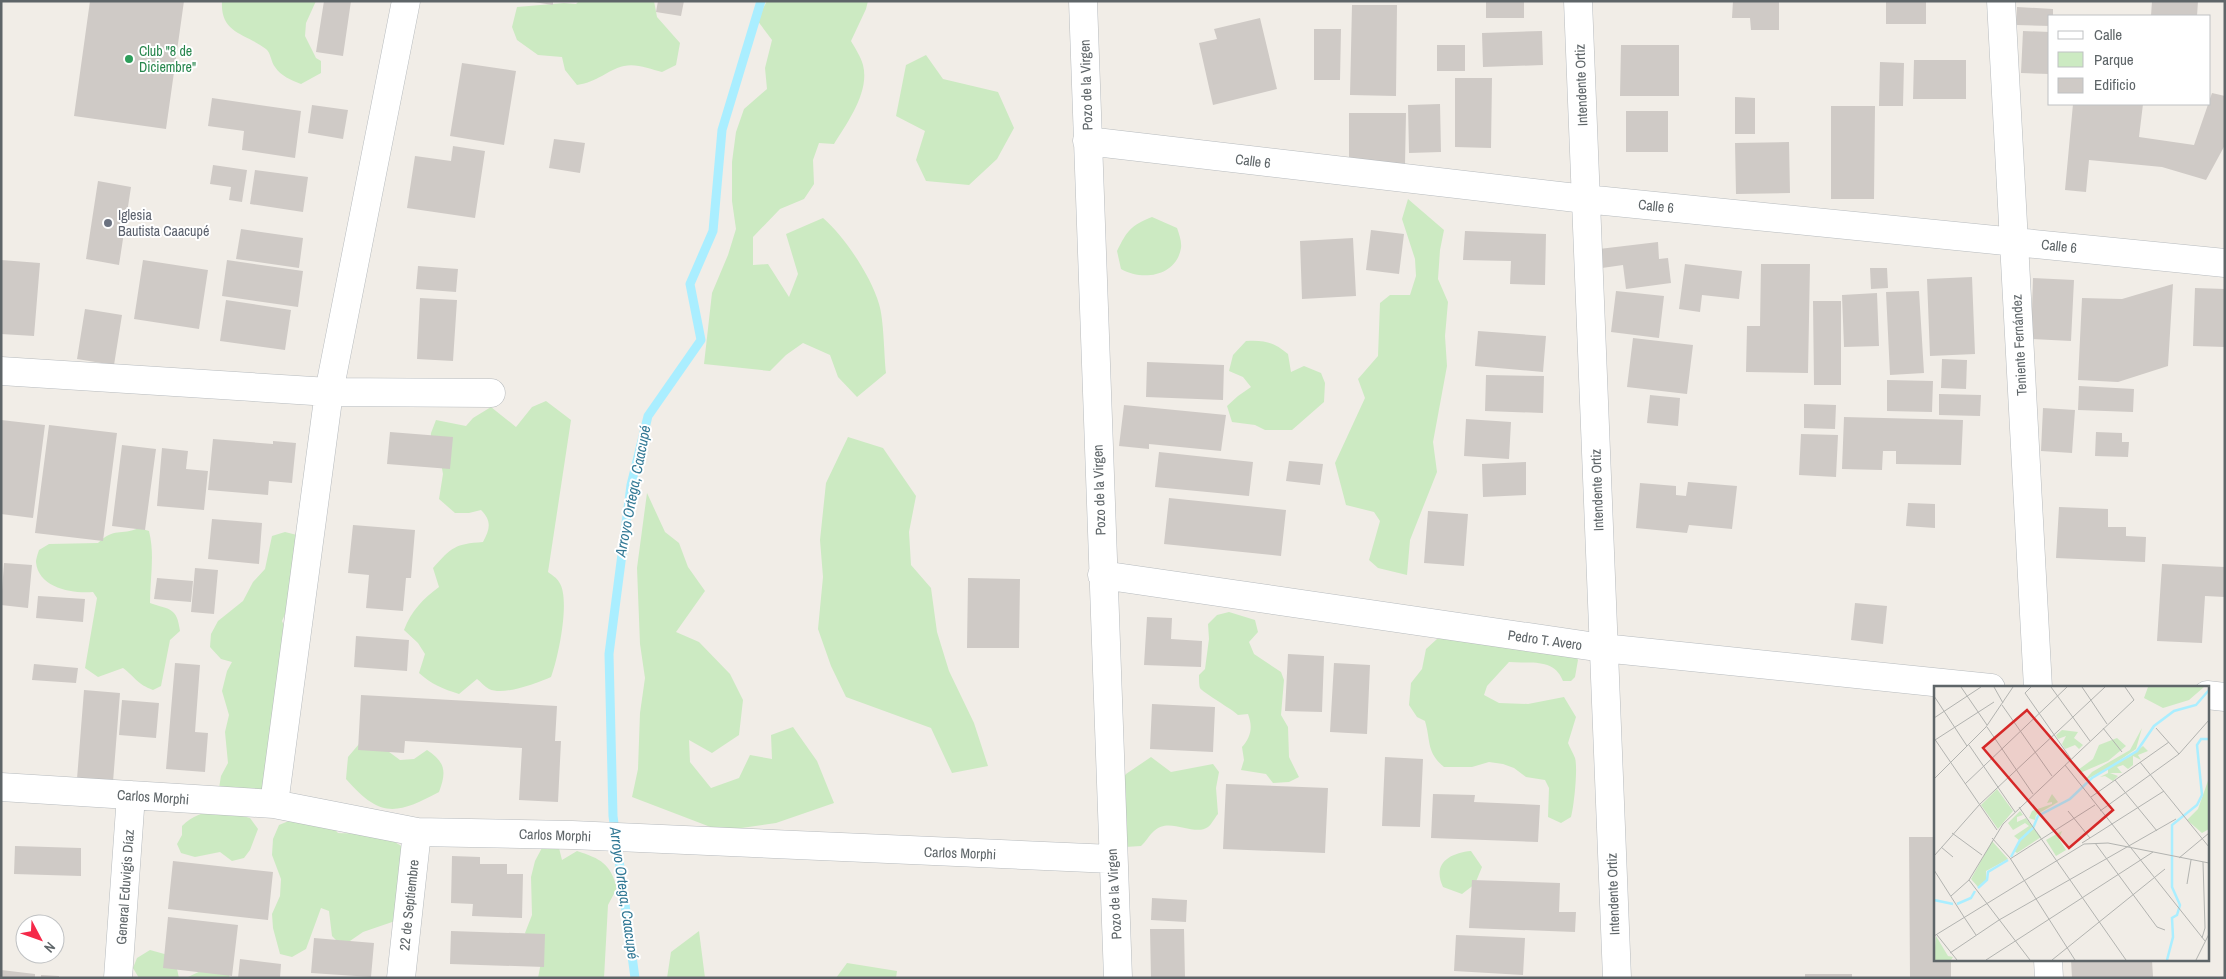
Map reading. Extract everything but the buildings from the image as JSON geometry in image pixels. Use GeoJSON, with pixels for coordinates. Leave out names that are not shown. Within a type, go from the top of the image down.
{"type":"FeatureCollection","features":[{"type":"Feature","properties":{"kind":"street"},"geometry":{"type":"LineString","coordinates":[[274,804],[329,392],[406,1]]}},
{"type":"Feature","properties":{"kind":"street","name":"Pozo de la Virgen"},"geometry":{"type":"LineString","coordinates":[[1083,1],[1112,859],[1118,978]]}},
{"type":"Feature","properties":{"kind":"street","name":"Intendente Ortiz"},"geometry":{"type":"LineString","coordinates":[[1578,1],[1617,978]]}},
{"type":"Feature","properties":{"kind":"street","name":"Teniente Fernández"},"geometry":{"type":"LineString","coordinates":[[2001,1],[2038,686]]}},
{"type":"Feature","properties":{"kind":"street","name":"Calle 6"},"geometry":{"type":"LineString","coordinates":[[1087,142],[1585,199],[2225,263]]}},
{"type":"Feature","properties":{"kind":"street"},"geometry":{"type":"LineString","coordinates":[[1,371],[329,392],[491,393]]}},
{"type":"Feature","properties":{"kind":"street","name":"Pedro T. Avero"},"geometry":{"type":"LineString","coordinates":[[1102,575],[1603,648],[1971,686]]}},
{"type":"Feature","properties":{"kind":"street"},"geometry":{"type":"LineString","coordinates":[[2208,695],[2225,697]]}},
{"type":"Feature","properties":{"kind":"street","name":"Carlos Morphi"},"geometry":{"type":"LineString","coordinates":[[1,787],[274,804],[417,832],[572,835],[668,841],[1112,859]]}},
{"type":"Feature","properties":{"kind":"street","name":"General Eduvigis Díaz"},"geometry":{"type":"LineString","coordinates":[[118,978],[131,795]]}},
{"type":"Feature","properties":{"kind":"street","name":"22 de Septiembre"},"geometry":{"type":"LineString","coordinates":[[401,978],[417,832]]}},
{"type":"Feature","properties":{"kind":"street"},"geometry":{"type":"LineString","coordinates":[[2048,962],[2049,978]]}},
{"type":"Feature","properties":{"kind":"green space"},"geometry":{"type":"Polygon","coordinates":[[[222,1],[316,1],[306,23],[305,36],[316,58],[321,61],[321,73],[301,84],[283,75],[275,67],[266,49],[235,31],[225,20],[222,12],[222,1]]]}},
{"type":"Feature","properties":{"kind":"green space"},"geometry":{"type":"Polygon","coordinates":[[[579,1],[654,1],[657,17],[680,43],[676,65],[662,72],[638,66],[624,66],[591,81],[577,85],[565,70],[562,57],[538,55],[517,40],[512,27],[517,7],[564,3],[576,4],[579,1]]]}},
{"type":"Feature","properties":{"kind":"green space"},"geometry":{"type":"Polygon","coordinates":[[[767,1],[868,1],[851,41],[862,62],[864,75],[863,86],[856,107],[834,144],[819,143],[813,160],[814,184],[804,199],[780,209],[753,237],[753,265],[768,264],[789,297],[798,274],[786,234],[823,218],[856,257],[870,281],[881,311],[886,373],[857,397],[838,377],[830,355],[803,343],[786,355],[770,371],[704,364],[712,293],[728,255],[736,229],[732,201],[732,162],[736,132],[744,109],[767,89],[765,68],[772,40],[757,20],[767,1]]]}},
{"type":"Feature","properties":{"kind":"green space"},"geometry":{"type":"Polygon","coordinates":[[[926,55],[943,79],[998,92],[1014,128],[997,159],[969,185],[926,181],[916,160],[925,131],[896,116],[906,65],[926,55]]]}},
{"type":"Feature","properties":{"kind":"green space"},"geometry":{"type":"Polygon","coordinates":[[[1408,199],[1444,230],[1440,250],[1438,279],[1448,302],[1445,336],[1447,366],[1433,442],[1437,472],[1410,540],[1407,575],[1378,568],[1369,560],[1380,521],[1374,512],[1346,505],[1335,463],[1365,398],[1358,379],[1378,356],[1380,303],[1390,295],[1410,295],[1416,276],[1415,259],[1402,219],[1408,199]]]}},
{"type":"Feature","properties":{"kind":"green space"},"geometry":{"type":"Polygon","coordinates":[[[1152,217],[1177,228],[1181,246],[1178,258],[1165,271],[1157,274],[1139,275],[1121,269],[1117,251],[1124,238],[1134,226],[1152,217]]]}},
{"type":"Feature","properties":{"kind":"green space"},"geometry":{"type":"Polygon","coordinates":[[[1246,341],[1273,344],[1283,350],[1288,354],[1291,372],[1304,366],[1321,373],[1325,383],[1324,402],[1292,430],[1265,430],[1255,425],[1232,422],[1227,406],[1251,387],[1243,377],[1229,371],[1233,355],[1246,341]]]}},
{"type":"Feature","properties":{"kind":"green space"},"geometry":{"type":"Polygon","coordinates":[[[546,401],[571,420],[548,572],[559,582],[564,601],[560,643],[554,668],[551,677],[520,688],[495,691],[477,679],[459,694],[438,686],[419,673],[425,654],[418,643],[404,630],[418,606],[439,587],[433,568],[445,555],[455,548],[466,544],[483,542],[489,525],[485,514],[481,510],[469,513],[455,513],[439,499],[443,474],[441,463],[430,447],[431,433],[436,420],[466,426],[473,418],[491,407],[516,427],[532,407],[546,401]]]}},
{"type":"Feature","properties":{"kind":"green space"},"geometry":{"type":"Polygon","coordinates":[[[848,437],[883,448],[916,496],[909,532],[911,565],[931,588],[937,632],[949,671],[974,723],[988,766],[952,773],[931,728],[846,697],[831,666],[818,629],[823,577],[820,540],[826,483],[848,437]]]}},
{"type":"Feature","properties":{"kind":"green space"},"geometry":{"type":"Polygon","coordinates":[[[647,493],[665,532],[679,543],[688,567],[705,591],[676,632],[699,642],[730,674],[743,700],[739,735],[712,753],[689,740],[690,762],[711,788],[739,778],[750,755],[772,759],[771,735],[793,727],[817,761],[834,803],[776,823],[721,831],[632,797],[638,769],[640,713],[645,678],[640,644],[637,568],[647,493]]]}},
{"type":"Feature","properties":{"kind":"green space"},"geometry":{"type":"Polygon","coordinates":[[[139,528],[149,531],[151,540],[150,603],[174,613],[179,623],[180,631],[170,640],[161,686],[153,690],[140,683],[123,668],[98,677],[85,668],[97,598],[93,592],[76,592],[50,583],[38,571],[36,562],[39,550],[49,544],[98,543],[113,533],[139,528]]]}},
{"type":"Feature","properties":{"kind":"green space"},"geometry":{"type":"Polygon","coordinates":[[[285,532],[297,535],[291,600],[282,621],[286,630],[269,770],[263,784],[263,794],[218,794],[221,776],[228,763],[225,732],[229,715],[222,691],[227,671],[232,662],[221,659],[210,647],[211,634],[218,621],[243,601],[253,582],[265,569],[272,536],[285,532]]]}},
{"type":"Feature","properties":{"kind":"green space"},"geometry":{"type":"Polygon","coordinates":[[[1229,612],[1255,620],[1258,632],[1249,642],[1254,654],[1281,672],[1284,680],[1281,715],[1288,727],[1289,757],[1299,777],[1289,782],[1273,783],[1266,774],[1241,770],[1244,760],[1242,747],[1250,732],[1248,714],[1238,715],[1200,688],[1199,675],[1205,669],[1209,639],[1208,624],[1217,615],[1229,612]]]}},
{"type":"Feature","properties":{"kind":"green space"},"geometry":{"type":"Polygon","coordinates":[[[1458,633],[1574,653],[1578,660],[1575,677],[1571,681],[1563,681],[1554,668],[1547,665],[1509,662],[1487,686],[1484,695],[1499,703],[1528,704],[1564,697],[1576,717],[1568,743],[1575,758],[1576,770],[1571,817],[1561,823],[1548,817],[1549,788],[1545,780],[1526,777],[1514,768],[1489,762],[1472,767],[1444,767],[1434,756],[1425,721],[1417,717],[1409,705],[1411,683],[1422,669],[1426,649],[1437,639],[1458,633]]]}},
{"type":"Feature","properties":{"kind":"green space"},"geometry":{"type":"Polygon","coordinates":[[[359,744],[381,746],[400,760],[414,759],[427,750],[438,759],[443,768],[443,778],[439,792],[424,800],[400,808],[389,809],[369,801],[346,779],[348,757],[359,744]]]}},
{"type":"Feature","properties":{"kind":"green space"},"geometry":{"type":"Polygon","coordinates":[[[1151,757],[1171,772],[1213,764],[1219,772],[1216,788],[1218,814],[1208,827],[1196,830],[1167,825],[1160,827],[1152,833],[1141,846],[1125,847],[1110,797],[1126,774],[1151,757]]]}},
{"type":"Feature","properties":{"kind":"green space"},"geometry":{"type":"Polygon","coordinates":[[[214,808],[250,818],[258,829],[250,850],[244,858],[232,861],[220,852],[195,857],[181,853],[177,844],[182,835],[182,826],[194,817],[214,808]]]}},
{"type":"Feature","properties":{"kind":"green space"},"geometry":{"type":"Polygon","coordinates":[[[296,818],[328,822],[338,833],[366,834],[382,837],[399,844],[407,850],[398,920],[363,932],[347,943],[338,942],[332,936],[329,911],[321,908],[306,949],[292,957],[280,954],[273,928],[272,914],[280,896],[281,879],[272,855],[273,839],[279,825],[296,818]]]}},
{"type":"Feature","properties":{"kind":"green space"},"geometry":{"type":"Polygon","coordinates":[[[544,844],[558,844],[562,860],[577,851],[603,863],[611,873],[617,888],[608,905],[604,978],[538,978],[542,957],[525,933],[532,915],[531,877],[535,861],[544,844]]]}},
{"type":"Feature","properties":{"kind":"green space"},"geometry":{"type":"Polygon","coordinates":[[[1471,851],[1482,867],[1475,884],[1462,894],[1443,887],[1440,879],[1441,866],[1456,854],[1471,851]]]}},
{"type":"Feature","properties":{"kind":"green space"},"geometry":{"type":"Polygon","coordinates":[[[699,931],[705,978],[667,978],[671,952],[699,931]]]}},
{"type":"Feature","properties":{"kind":"green space"},"geometry":{"type":"Polygon","coordinates":[[[150,950],[168,955],[177,969],[179,978],[139,978],[133,968],[137,958],[150,950]]]}},
{"type":"Feature","properties":{"kind":"green space"},"geometry":{"type":"Polygon","coordinates":[[[847,963],[897,971],[896,978],[836,978],[847,963]]]}},
{"type":"Feature","properties":{"kind":"green space"},"geometry":{"type":"Polygon","coordinates":[[[213,965],[227,967],[230,978],[186,978],[213,965]]]}},
{"type":"Feature","properties":{"kind":"waterway","name":"Arroyo Ortega, Caacupé"},"geometry":{"type":"LineString","coordinates":[[635,978],[613,816],[609,654],[631,485],[648,416],[701,340],[690,284],[713,231],[722,130],[761,1]]}},
{"type":"Feature","properties":{"kind":"place","name":"Club \"8 de Diciembre\""},"geometry":{"type":"Point","coordinates":[129,59]}},
{"type":"Feature","properties":{"kind":"place","name":"Iglesia Bautista Caacupé"},"geometry":{"type":"Point","coordinates":[108,223]}}]}
